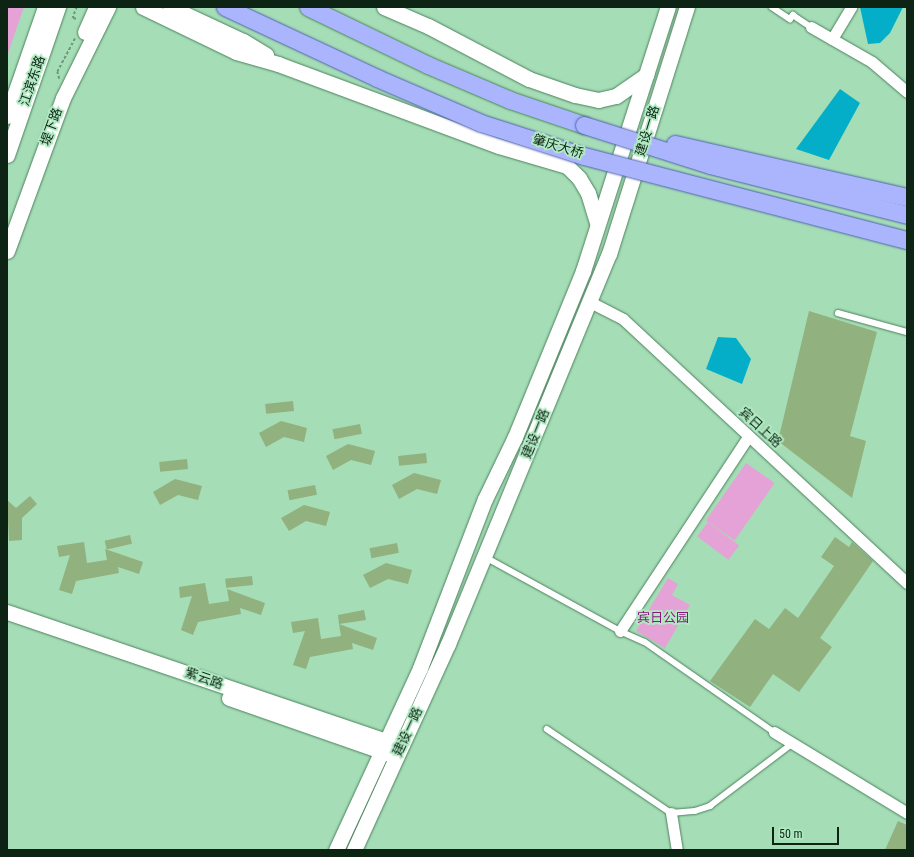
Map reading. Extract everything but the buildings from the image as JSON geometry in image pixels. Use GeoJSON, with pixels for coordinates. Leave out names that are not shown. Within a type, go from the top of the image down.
{"type":"FeatureCollection","features":[{"type":"Feature","properties":{"kind":"main road","name":"肇庆大桥"},"geometry":{"type":"LineString","coordinates":[[225,7],[377,78],[481,123],[584,156],[907,240]]}},
{"type":"Feature","properties":{"kind":"main road"},"geometry":{"type":"LineString","coordinates":[[308,7],[428,65],[510,100],[710,165],[907,215]]}},
{"type":"Feature","properties":{"kind":"main road"},"geometry":{"type":"LineString","coordinates":[[584,125],[907,197]]}},
{"type":"Feature","properties":{"kind":"street","name":"江滨东路"},"geometry":{"type":"LineString","coordinates":[[7,116],[45,7]]}},
{"type":"Feature","properties":{"kind":"street","name":"江滨东路"},"geometry":{"type":"LineString","coordinates":[[7,155],[58,7]]}},
{"type":"Feature","properties":{"kind":"street","name":"堤下路"},"geometry":{"type":"LineString","coordinates":[[7,224],[60,82],[96,7]]}},
{"type":"Feature","properties":{"kind":"street","name":"堤下路"},"geometry":{"type":"LineString","coordinates":[[7,251],[63,98],[108,7]]}},
{"type":"Feature","properties":{"kind":"street"},"geometry":{"type":"LineString","coordinates":[[142,7],[236,52],[278,64],[449,129],[567,166],[579,178],[588,194],[597,222]]}},
{"type":"Feature","properties":{"kind":"street"},"geometry":{"type":"LineString","coordinates":[[170,7],[243,41],[278,64]]}},
{"type":"Feature","properties":{"kind":"street"},"geometry":{"type":"LineString","coordinates":[[384,7],[428,26],[528,79],[575,95],[598,100],[616,96],[646,75]]}},
{"type":"Feature","properties":{"kind":"street","name":"建设一路"},"geometry":{"type":"LineString","coordinates":[[336,850],[420,668],[485,499],[516,437],[580,278],[668,7]]}},
{"type":"Feature","properties":{"kind":"street","name":"建设一路"},"geometry":{"type":"LineString","coordinates":[[354,850],[485,557],[609,254],[687,7]]}},
{"type":"Feature","properties":{"kind":"street"},"geometry":{"type":"LineString","coordinates":[[832,39],[851,7]]}},
{"type":"Feature","properties":{"kind":"street"},"geometry":{"type":"LineString","coordinates":[[811,27],[872,62],[907,92]]}},
{"type":"Feature","properties":{"kind":"street","name":"宾日上路"},"geometry":{"type":"LineString","coordinates":[[590,302],[623,319],[748,437],[907,583]]}},
{"type":"Feature","properties":{"kind":"street"},"geometry":{"type":"LineString","coordinates":[[620,631],[748,437]]}},
{"type":"Feature","properties":{"kind":"street","name":"紫云路"},"geometry":{"type":"LineString","coordinates":[[7,612],[384,746]]}},
{"type":"Feature","properties":{"kind":"street","name":"紫云路"},"geometry":{"type":"LineString","coordinates":[[7,622],[399,751]]}},
{"type":"Feature","properties":{"kind":"street"},"geometry":{"type":"LineString","coordinates":[[774,732],[907,813]]}},
{"type":"Feature","properties":{"kind":"street"},"geometry":{"type":"LineString","coordinates":[[671,813],[677,850]]}},
{"type":"Feature","properties":{"kind":"street"},"geometry":{"type":"LineString","coordinates":[[348,824],[363,831]]}},
{"type":"Feature","properties":{"kind":"lane"},"geometry":{"type":"LineString","coordinates":[[772,7],[790,19],[793,15],[811,27]]}},
{"type":"Feature","properties":{"kind":"lane"},"geometry":{"type":"LineString","coordinates":[[838,313],[907,332]]}},
{"type":"Feature","properties":{"kind":"lane"},"geometry":{"type":"LineString","coordinates":[[485,557],[620,631],[645,642],[774,732]]}},
{"type":"Feature","properties":{"kind":"lane"},"geometry":{"type":"LineString","coordinates":[[547,729],[671,813],[695,811],[710,806],[792,743]]}},
{"type":"Feature","properties":{"kind":"path"},"geometry":{"type":"LineString","coordinates":[[77,7],[73,18],[80,20],[82,14]]}},
{"type":"Feature","properties":{"kind":"path"},"geometry":{"type":"LineString","coordinates":[[60,82],[57,72],[76,35]]}},
{"type":"Feature","properties":{"kind":"green space"},"geometry":{"type":"Polygon","coordinates":[[[7,7],[24,7],[7,56],[7,7]]]}},
{"type":"Feature","properties":{"kind":"green space"},"geometry":{"type":"Polygon","coordinates":[[[746,463],[775,483],[735,540],[706,520],[746,463]]]}},
{"type":"Feature","properties":{"kind":"green space"},"geometry":{"type":"Polygon","coordinates":[[[708,522],[739,545],[728,560],[697,536],[708,522]]]}},
{"type":"Feature","properties":{"kind":"green space","name":"宾日公园"},"geometry":{"type":"Polygon","coordinates":[[[668,578],[678,584],[672,595],[690,605],[665,648],[636,631],[668,578]]]}},
{"type":"Feature","properties":{"kind":"water"},"geometry":{"type":"Polygon","coordinates":[[[860,7],[903,7],[890,33],[880,43],[868,44],[860,7]]]}},
{"type":"Feature","properties":{"kind":"water"},"geometry":{"type":"Polygon","coordinates":[[[840,89],[860,103],[829,160],[796,149],[840,89]]]}},
{"type":"Feature","properties":{"kind":"water"},"geometry":{"type":"Polygon","coordinates":[[[718,337],[736,338],[751,359],[742,384],[706,369],[718,337]]]}}]}
